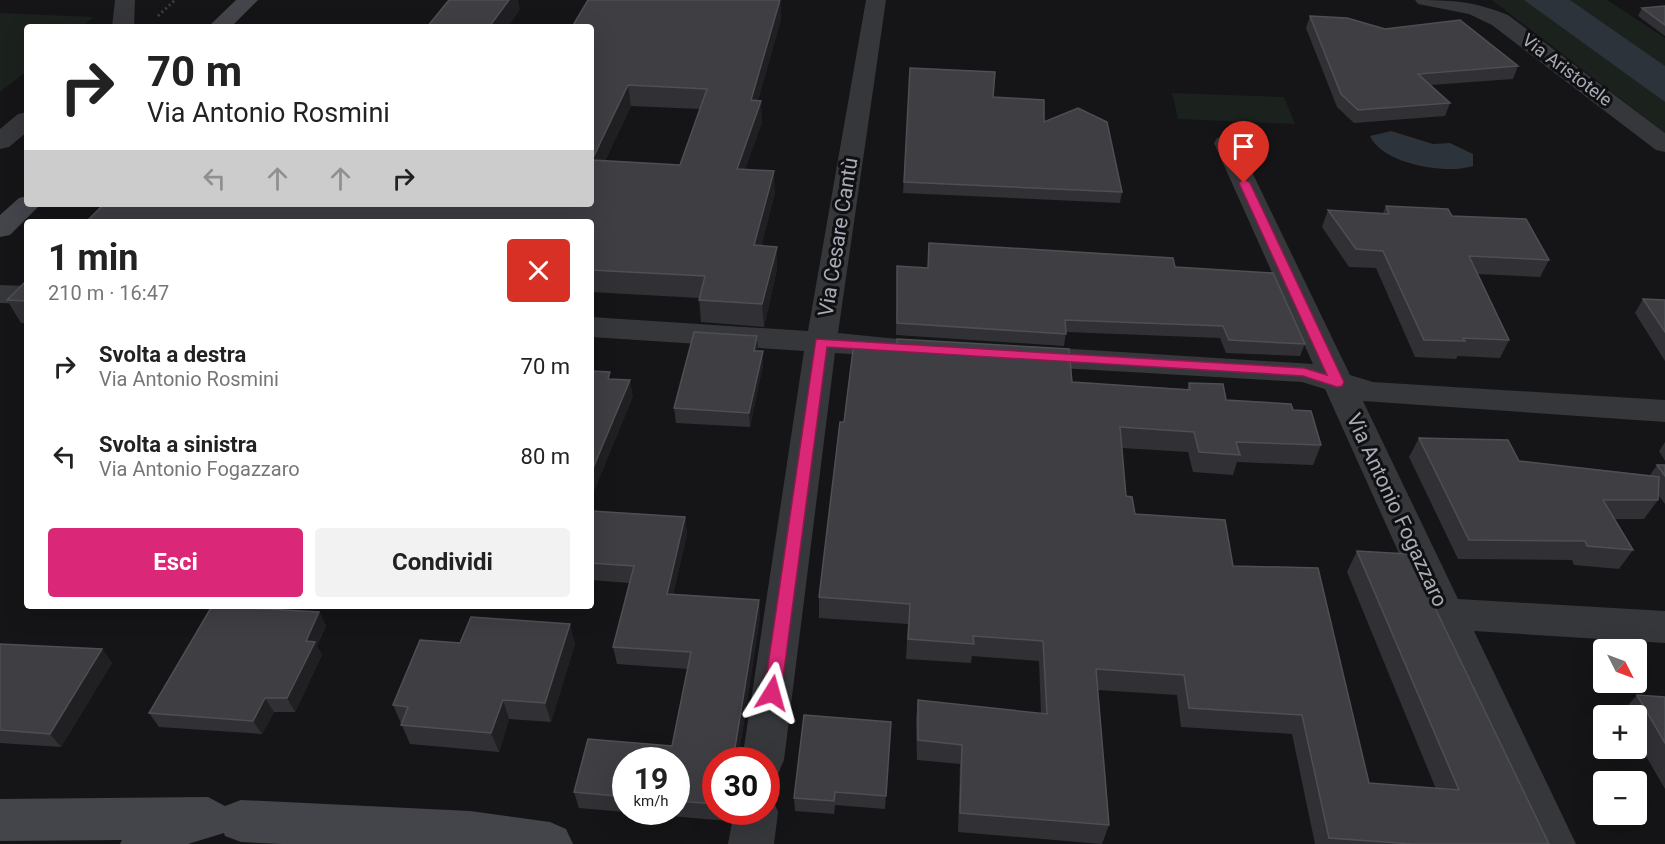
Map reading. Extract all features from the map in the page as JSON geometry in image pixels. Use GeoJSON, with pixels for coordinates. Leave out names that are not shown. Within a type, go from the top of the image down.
{"type":"FeatureCollection","features":[{"type":"Feature","properties":{"kind":"street"},"geometry":{"type":"LineString","coordinates":[[123,24],[125,0]]}},
{"type":"Feature","properties":{"kind":"street"},"geometry":{"type":"LineString","coordinates":[[222,24],[248,0]]}},
{"type":"Feature","properties":{"kind":"street","name":"Via Cesare Cantù"},"geometry":{"type":"LineString","coordinates":[[765,747],[821,342],[876,0]]}},
{"type":"Feature","properties":{"kind":"street","name":"Via Aristotele"},"geometry":{"type":"LineString","coordinates":[[1425,0],[1479,5],[1665,145]]}},
{"type":"Feature","properties":{"kind":"street"},"geometry":{"type":"LineString","coordinates":[[0,142],[24,122]]}},
{"type":"Feature","properties":{"kind":"street","name":"Via Antonio Fogazzaro"},"geometry":{"type":"LineString","coordinates":[[1226,142],[1553,844]]}},
{"type":"Feature","properties":{"kind":"street"},"geometry":{"type":"LineString","coordinates":[[0,229],[25,207]]}},
{"type":"Feature","properties":{"kind":"street"},"geometry":{"type":"LineString","coordinates":[[0,294],[24,295]]}},
{"type":"Feature","properties":{"kind":"street"},"geometry":{"type":"LineString","coordinates":[[594,327],[927,349]]}},
{"type":"Feature","properties":{"kind":"street"},"geometry":{"type":"LineString","coordinates":[[995,354],[1304,372],[1372,393],[1665,411]]}},
{"type":"Feature","properties":{"kind":"street"},"geometry":{"type":"LineString","coordinates":[[1446,614],[1665,627]]}},
{"type":"Feature","properties":{"kind":"street"},"geometry":{"type":"LineString","coordinates":[[0,820],[240,827]]}},
{"type":"Feature","properties":{"kind":"street"},"geometry":{"type":"LineString","coordinates":[[751,844],[754,825]]}},
{"type":"Feature","properties":{"kind":"street"},"geometry":{"type":"LineString","coordinates":[[143,844],[174,826],[470,832],[550,844]]}},
{"type":"Feature","properties":{"kind":"path"},"geometry":{"type":"LineString","coordinates":[[156,21],[157,16],[175,0]]}},
{"type":"Feature","properties":{"kind":"shaded area"},"geometry":{"type":"Polygon","coordinates":[[[1492,0],[1607,0],[1665,38],[1665,133],[1492,0]]]}},
{"type":"Feature","properties":{"kind":"shaded area"},"geometry":{"type":"Polygon","coordinates":[[[1524,0],[1570,0],[1665,66],[1665,102],[1524,0]]]}},
{"type":"Feature","properties":{"kind":"shaded area"},"geometry":{"type":"Polygon","coordinates":[[[0,13],[94,17],[86,24],[24,24],[24,73],[0,92],[0,13]]]}},
{"type":"Feature","properties":{"kind":"shaded area"},"geometry":{"type":"Polygon","coordinates":[[[1172,93],[1284,97],[1295,124],[1178,119],[1172,93]]]}},
{"type":"Feature","properties":{"kind":"shaded area"},"geometry":{"type":"Polygon","coordinates":[[[1391,131],[1433,144],[1450,143],[1473,154],[1473,166],[1432,168],[1401,160],[1377,146],[1370,136],[1391,131]]]}},
{"type":"Feature","properties":{"kind":"building"},"geometry":{"type":"Polygon","coordinates":[[[449,0],[509,0],[491,24],[429,24],[449,0]]]}},
{"type":"Feature","properties":{"kind":"building"},"geometry":{"type":"Polygon","coordinates":[[[588,0],[780,0],[751,100],[761,101],[737,169],[774,171],[754,245],[777,247],[762,304],[699,300],[705,276],[594,270],[594,219],[89,219],[101,207],[594,207],[594,160],[680,165],[707,89],[628,85],[594,156],[594,24],[574,24],[588,0]]]}},
{"type":"Feature","properties":{"kind":"building"},"geometry":{"type":"Polygon","coordinates":[[[1665,6],[1665,25],[1642,8],[1665,6]]]}},
{"type":"Feature","properties":{"kind":"building"},"geometry":{"type":"Polygon","coordinates":[[[1310,16],[1347,18],[1385,29],[1460,20],[1518,66],[1418,74],[1450,103],[1358,110],[1341,94],[1310,16]]]}},
{"type":"Feature","properties":{"kind":"building"},"geometry":{"type":"Polygon","coordinates":[[[910,68],[995,72],[993,97],[1044,100],[1044,122],[1078,108],[1107,122],[1122,192],[904,182],[910,68]]]}},
{"type":"Feature","properties":{"kind":"building"},"geometry":{"type":"Polygon","coordinates":[[[1386,206],[1448,209],[1452,216],[1526,219],[1549,260],[1469,256],[1509,340],[1463,338],[1465,341],[1424,340],[1383,251],[1356,249],[1328,210],[1389,214],[1386,206]]]}},
{"type":"Feature","properties":{"kind":"building"},"geometry":{"type":"Polygon","coordinates":[[[929,243],[1173,258],[1175,267],[1273,273],[1305,344],[1229,340],[1223,326],[1065,320],[1066,334],[897,323],[897,266],[928,268],[929,243]]]}},
{"type":"Feature","properties":{"kind":"building"},"geometry":{"type":"Polygon","coordinates":[[[24,283],[24,301],[7,300],[24,283]]]}},
{"type":"Feature","properties":{"kind":"building"},"geometry":{"type":"Polygon","coordinates":[[[1643,299],[1665,300],[1665,332],[1643,299]]]}},
{"type":"Feature","properties":{"kind":"building"},"geometry":{"type":"Polygon","coordinates":[[[694,332],[757,336],[754,351],[763,351],[749,413],[674,408],[694,332]]]}},
{"type":"Feature","properties":{"kind":"building"},"geometry":{"type":"Polygon","coordinates":[[[897,339],[1069,349],[1072,382],[1190,390],[1189,383],[1223,384],[1226,400],[1291,404],[1293,410],[1311,411],[1321,445],[1236,442],[1240,455],[1199,452],[1194,432],[1120,427],[1126,496],[1132,497],[1135,514],[1225,520],[1233,566],[1318,568],[1369,783],[1459,790],[1357,551],[1409,554],[1549,844],[1412,844],[1329,838],[1302,715],[1189,708],[1184,675],[1096,669],[1109,825],[960,813],[962,745],[918,740],[918,700],[1047,714],[1043,641],[973,636],[974,644],[908,639],[910,604],[819,597],[840,422],[844,422],[854,342],[897,344],[897,339]]]}},
{"type":"Feature","properties":{"kind":"building"},"geometry":{"type":"Polygon","coordinates":[[[594,371],[610,372],[608,379],[630,380],[594,466],[594,371]]]}},
{"type":"Feature","properties":{"kind":"building"},"geometry":{"type":"Polygon","coordinates":[[[1419,438],[1508,440],[1519,461],[1659,477],[1658,500],[1603,500],[1633,550],[1587,546],[1585,541],[1469,540],[1419,438]]]}},
{"type":"Feature","properties":{"kind":"building"},"geometry":{"type":"Polygon","coordinates":[[[1657,465],[1665,465],[1665,476],[1657,465]]]}},
{"type":"Feature","properties":{"kind":"building"},"geometry":{"type":"Polygon","coordinates":[[[594,511],[685,517],[667,594],[759,600],[735,747],[702,747],[702,803],[690,802],[690,747],[612,747],[612,796],[574,792],[588,739],[672,746],[691,652],[613,647],[634,566],[594,563],[594,511]]]}},
{"type":"Feature","properties":{"kind":"building"},"geometry":{"type":"Polygon","coordinates":[[[210,609],[319,612],[306,641],[315,642],[287,698],[265,698],[253,721],[149,713],[210,609]]]}},
{"type":"Feature","properties":{"kind":"building"},"geometry":{"type":"Polygon","coordinates":[[[471,617],[570,624],[545,703],[503,700],[491,733],[401,725],[408,707],[393,705],[420,640],[460,643],[471,617]]]}},
{"type":"Feature","properties":{"kind":"building"},"geometry":{"type":"Polygon","coordinates":[[[0,644],[102,649],[50,734],[0,730],[0,644]]]}},
{"type":"Feature","properties":{"kind":"building"},"geometry":{"type":"Polygon","coordinates":[[[1637,695],[1665,697],[1665,743],[1647,712],[1647,705],[1643,705],[1637,695]]]}},
{"type":"Feature","properties":{"kind":"building"},"geometry":{"type":"Polygon","coordinates":[[[804,715],[891,722],[886,796],[835,792],[834,801],[794,798],[804,715]]]}},
{"type":"Feature","properties":{"kind":"route"},"geometry":{"type":"LineString","coordinates":[[772,693],[821,342],[1304,372],[1337,382],[1244,183]]}}]}
